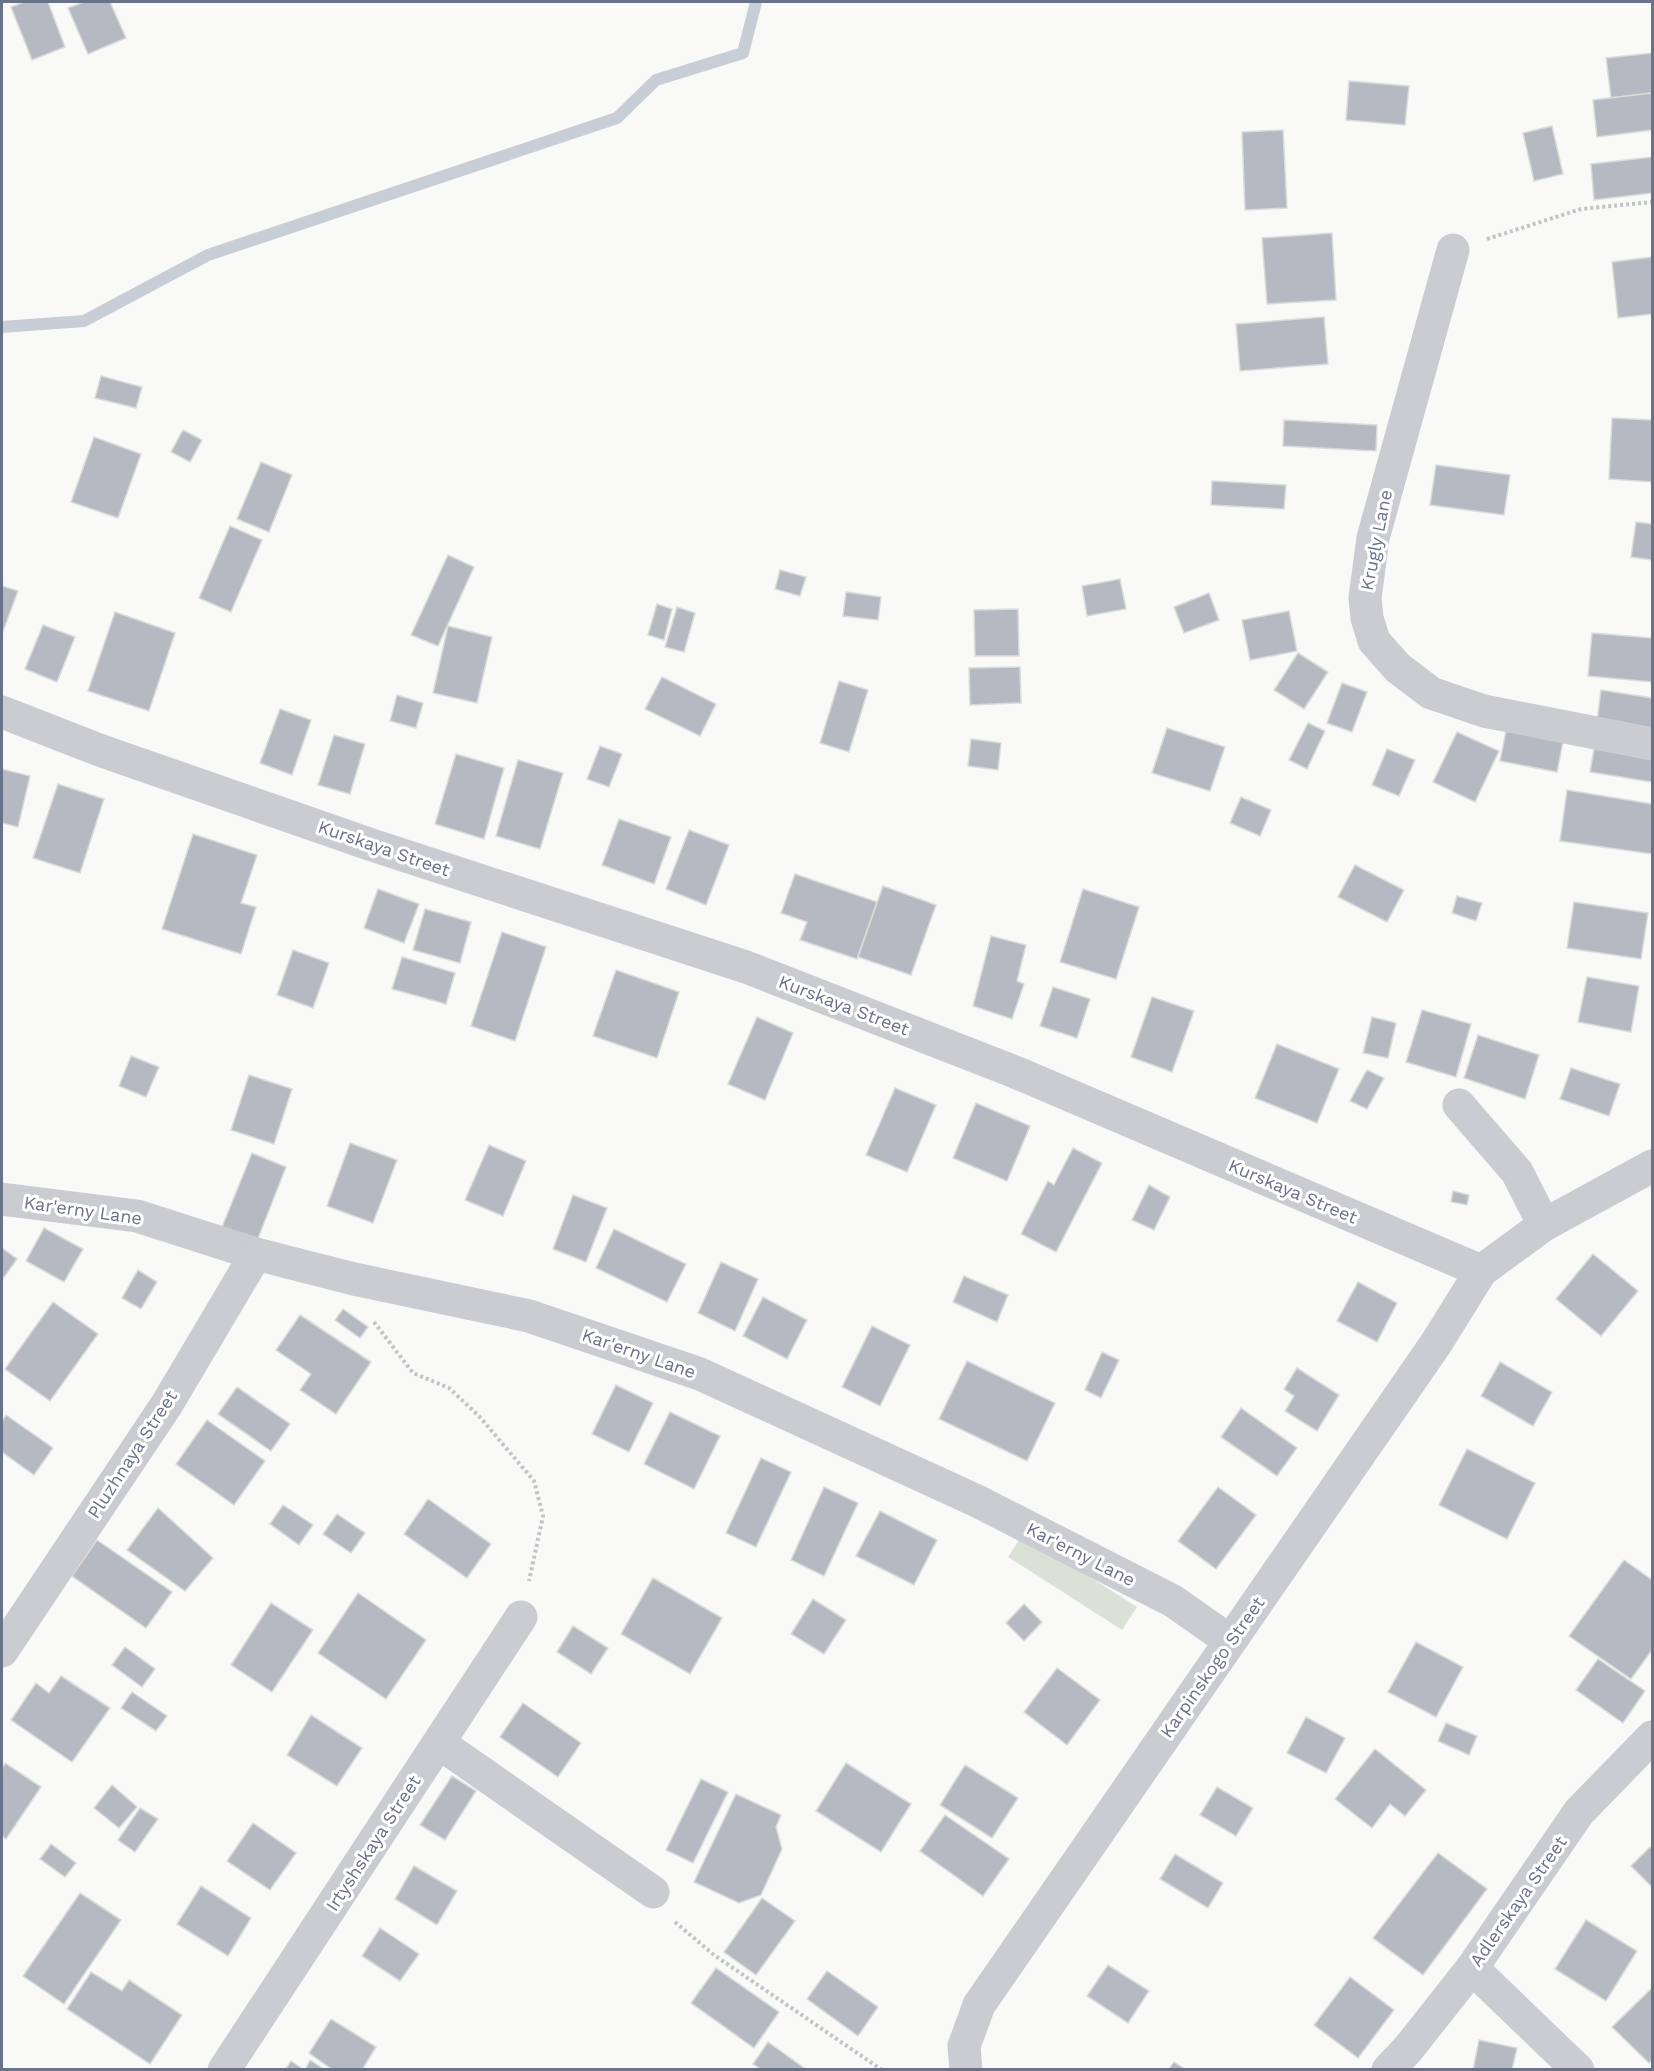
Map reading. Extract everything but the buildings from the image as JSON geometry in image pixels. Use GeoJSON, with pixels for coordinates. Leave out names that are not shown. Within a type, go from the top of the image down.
{"type":"FeatureCollection","features":[{"type":"Feature","properties":{"kind":"street","name":"Krugly Lane"},"geometry":{"type":"LineString","coordinates":[[1453,250],[1373,538],[1365,598],[1366,618],[1374,641],[1398,668],[1431,693],[1484,711],[1653,744]]}},
{"type":"Feature","properties":{"kind":"street","name":"Kurskaya Street"},"geometry":{"type":"LineString","coordinates":[[2,712],[102,751],[372,845],[746,967],[1015,1072],[1481,1271]]}},
{"type":"Feature","properties":{"kind":"street"},"geometry":{"type":"LineString","coordinates":[[1459,1105],[1517,1172],[1544,1225]]}},
{"type":"Feature","properties":{"kind":"street"},"geometry":{"type":"LineString","coordinates":[[1481,1271],[1544,1225],[1653,1166]]}},
{"type":"Feature","properties":{"kind":"street","name":"Kar'erny Lane"},"geometry":{"type":"LineString","coordinates":[[2,1199],[137,1215],[256,1254],[354,1279],[529,1316],[700,1374],[977,1501],[1173,1602],[1230,1641]]}},
{"type":"Feature","properties":{"kind":"street","name":"Pluzhnaya Street"},"geometry":{"type":"LineString","coordinates":[[2,1651],[166,1404],[256,1254]]}},
{"type":"Feature","properties":{"kind":"street","name":"Karpinskogo Street"},"geometry":{"type":"LineString","coordinates":[[966,2070],[964,2046],[979,2005],[1437,1342],[1481,1271]]}},
{"type":"Feature","properties":{"kind":"street","name":"Irtyshskaya Street"},"geometry":{"type":"LineString","coordinates":[[224,2070],[521,1617]]}},
{"type":"Feature","properties":{"kind":"street","name":"Adlerskaya Street"},"geometry":{"type":"LineString","coordinates":[[1389,2070],[1472,1968],[1579,1812],[1653,1737]]}},
{"type":"Feature","properties":{"kind":"street"},"geometry":{"type":"LineString","coordinates":[[439,1743],[652,1892]]}},
{"type":"Feature","properties":{"kind":"street"},"geometry":{"type":"LineString","coordinates":[[1472,1968],[1578,2070]]}},
{"type":"Feature","properties":{"kind":"path"},"geometry":{"type":"LineString","coordinates":[[1453,250],[1581,209],[1653,202]]}},
{"type":"Feature","properties":{"kind":"path"},"geometry":{"type":"LineString","coordinates":[[354,1279],[374,1322],[413,1373],[449,1388],[472,1409],[534,1481],[543,1516],[542,1528],[521,1617]]}},
{"type":"Feature","properties":{"kind":"path"},"geometry":{"type":"LineString","coordinates":[[652,1892],[658,1908],[714,1955],[882,2070]]}},
{"type":"Feature","properties":{"kind":"shaded area"},"geometry":{"type":"Polygon","coordinates":[[[1023,1534],[1137,1607],[1122,1630],[1008,1557],[1023,1534]]]}},
{"type":"Feature","properties":{"kind":"waterway"},"geometry":{"type":"LineString","coordinates":[[2,327],[84,321],[208,255],[617,118],[656,80],[743,53],[756,2]]}}]}
